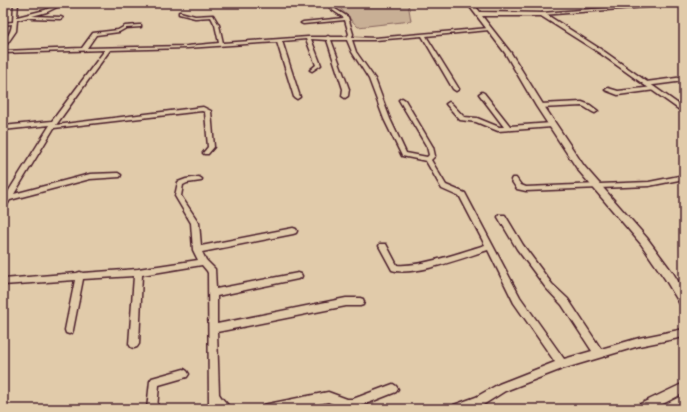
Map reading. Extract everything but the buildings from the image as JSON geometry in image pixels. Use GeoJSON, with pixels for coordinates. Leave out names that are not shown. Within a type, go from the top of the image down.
{"type":"FeatureCollection","features":[{"type":"Feature","properties":{"kind":"street"},"geometry":{"type":"LineString","coordinates":[[3,46],[14,31],[16,3]]}},
{"type":"Feature","properties":{"kind":"street"},"geometry":{"type":"LineString","coordinates":[[3,24],[51,10],[63,3]]}},
{"type":"Feature","properties":{"kind":"street"},"geometry":{"type":"LineString","coordinates":[[470,3],[511,59],[581,168],[644,241],[669,276],[684,301]]}},
{"type":"Feature","properties":{"kind":"street"},"geometry":{"type":"LineString","coordinates":[[478,14],[542,14],[684,3]]}},
{"type":"Feature","properties":{"kind":"street"},"geometry":{"type":"LineString","coordinates":[[592,4],[599,9]]}},
{"type":"Feature","properties":{"kind":"street"},"geometry":{"type":"LineString","coordinates":[[332,8],[342,13],[346,19],[351,34],[348,38]]}},
{"type":"Feature","properties":{"kind":"street"},"geometry":{"type":"LineString","coordinates":[[180,13],[196,17],[212,16],[217,25],[220,44]]}},
{"type":"Feature","properties":{"kind":"street"},"geometry":{"type":"LineString","coordinates":[[542,14],[603,53],[684,111]]}},
{"type":"Feature","properties":{"kind":"street"},"geometry":{"type":"LineString","coordinates":[[27,17],[61,18]]}},
{"type":"Feature","properties":{"kind":"street"},"geometry":{"type":"LineString","coordinates":[[303,23],[346,19]]}},
{"type":"Feature","properties":{"kind":"street"},"geometry":{"type":"LineString","coordinates":[[83,50],[95,34],[119,31],[125,27],[139,26]]}},
{"type":"Feature","properties":{"kind":"street"},"geometry":{"type":"LineString","coordinates":[[3,52],[187,48],[220,44],[328,37],[368,40],[489,28]]}},
{"type":"Feature","properties":{"kind":"street"},"geometry":{"type":"LineString","coordinates":[[423,35],[456,89]]}},
{"type":"Feature","properties":{"kind":"street"},"geometry":{"type":"LineString","coordinates":[[328,37],[346,89],[345,96]]}},
{"type":"Feature","properties":{"kind":"street"},"geometry":{"type":"LineString","coordinates":[[308,38],[318,65],[312,70]]}},
{"type":"Feature","properties":{"kind":"street"},"geometry":{"type":"LineString","coordinates":[[348,38],[354,52],[372,79],[387,119],[404,155],[428,159]]}},
{"type":"Feature","properties":{"kind":"street"},"geometry":{"type":"LineString","coordinates":[[279,40],[297,97]]}},
{"type":"Feature","properties":{"kind":"street"},"geometry":{"type":"LineString","coordinates":[[3,206],[53,125],[109,50]]}},
{"type":"Feature","properties":{"kind":"street"},"geometry":{"type":"LineString","coordinates":[[646,84],[684,79]]}},
{"type":"Feature","properties":{"kind":"street"},"geometry":{"type":"LineString","coordinates":[[608,90],[618,93],[653,89]]}},
{"type":"Feature","properties":{"kind":"street"},"geometry":{"type":"LineString","coordinates":[[482,94],[508,128]]}},
{"type":"Feature","properties":{"kind":"street"},"geometry":{"type":"LineString","coordinates":[[402,100],[430,147],[432,156],[428,159]]}},
{"type":"Feature","properties":{"kind":"street"},"geometry":{"type":"LineString","coordinates":[[449,104],[462,119],[479,120],[494,128],[552,125]]}},
{"type":"Feature","properties":{"kind":"street"},"geometry":{"type":"LineString","coordinates":[[540,106],[582,104],[588,106],[594,111]]}},
{"type":"Feature","properties":{"kind":"street"},"geometry":{"type":"LineString","coordinates":[[3,128],[53,125],[203,109],[208,111],[210,147],[206,153]]}},
{"type":"Feature","properties":{"kind":"street"},"geometry":{"type":"LineString","coordinates":[[428,159],[444,187],[463,195],[522,309],[562,364]]}},
{"type":"Feature","properties":{"kind":"street"},"geometry":{"type":"LineString","coordinates":[[8,198],[28,194],[86,176],[118,175]]}},
{"type":"Feature","properties":{"kind":"street"},"geometry":{"type":"LineString","coordinates":[[514,180],[517,185],[523,189],[649,184],[684,177]]}},
{"type":"Feature","properties":{"kind":"street"},"geometry":{"type":"LineString","coordinates":[[199,179],[184,182],[178,186],[178,188],[179,199],[194,223],[197,250],[203,262],[211,269],[212,273],[214,409]]}},
{"type":"Feature","properties":{"kind":"street"},"geometry":{"type":"LineString","coordinates":[[502,217],[520,247],[552,290],[564,302],[599,354]]}},
{"type":"Feature","properties":{"kind":"street"},"geometry":{"type":"LineString","coordinates":[[197,250],[293,231]]}},
{"type":"Feature","properties":{"kind":"street"},"geometry":{"type":"LineString","coordinates":[[383,246],[395,268],[399,270],[417,267],[489,247]]}},
{"type":"Feature","properties":{"kind":"street"},"geometry":{"type":"LineString","coordinates":[[3,282],[138,272],[203,262]]}},
{"type":"Feature","properties":{"kind":"street"},"geometry":{"type":"LineString","coordinates":[[134,344],[138,272]]}},
{"type":"Feature","properties":{"kind":"street"},"geometry":{"type":"LineString","coordinates":[[70,330],[80,276]]}},
{"type":"Feature","properties":{"kind":"street"},"geometry":{"type":"LineString","coordinates":[[212,293],[298,276]]}},
{"type":"Feature","properties":{"kind":"street"},"geometry":{"type":"LineString","coordinates":[[214,329],[346,302],[360,302]]}},
{"type":"Feature","properties":{"kind":"street"},"geometry":{"type":"LineString","coordinates":[[458,409],[479,401],[502,387],[562,364],[638,342],[684,333]]}},
{"type":"Feature","properties":{"kind":"street"},"geometry":{"type":"LineString","coordinates":[[152,409],[155,381],[184,374]]}},
{"type":"Feature","properties":{"kind":"street"},"geometry":{"type":"LineString","coordinates":[[642,409],[684,388]]}},
{"type":"Feature","properties":{"kind":"street"},"geometry":{"type":"LineString","coordinates":[[268,409],[328,397],[350,404],[393,389]]}},
{"type":"Feature","properties":{"kind":"street"},"geometry":{"type":"LineString","coordinates":[[214,395],[219,404],[225,409]]}},
{"type":"Feature","properties":{"kind":"shaded area"},"geometry":{"type":"Polygon","coordinates":[[[335,3],[408,3],[411,21],[358,27],[335,3]]]}}]}
